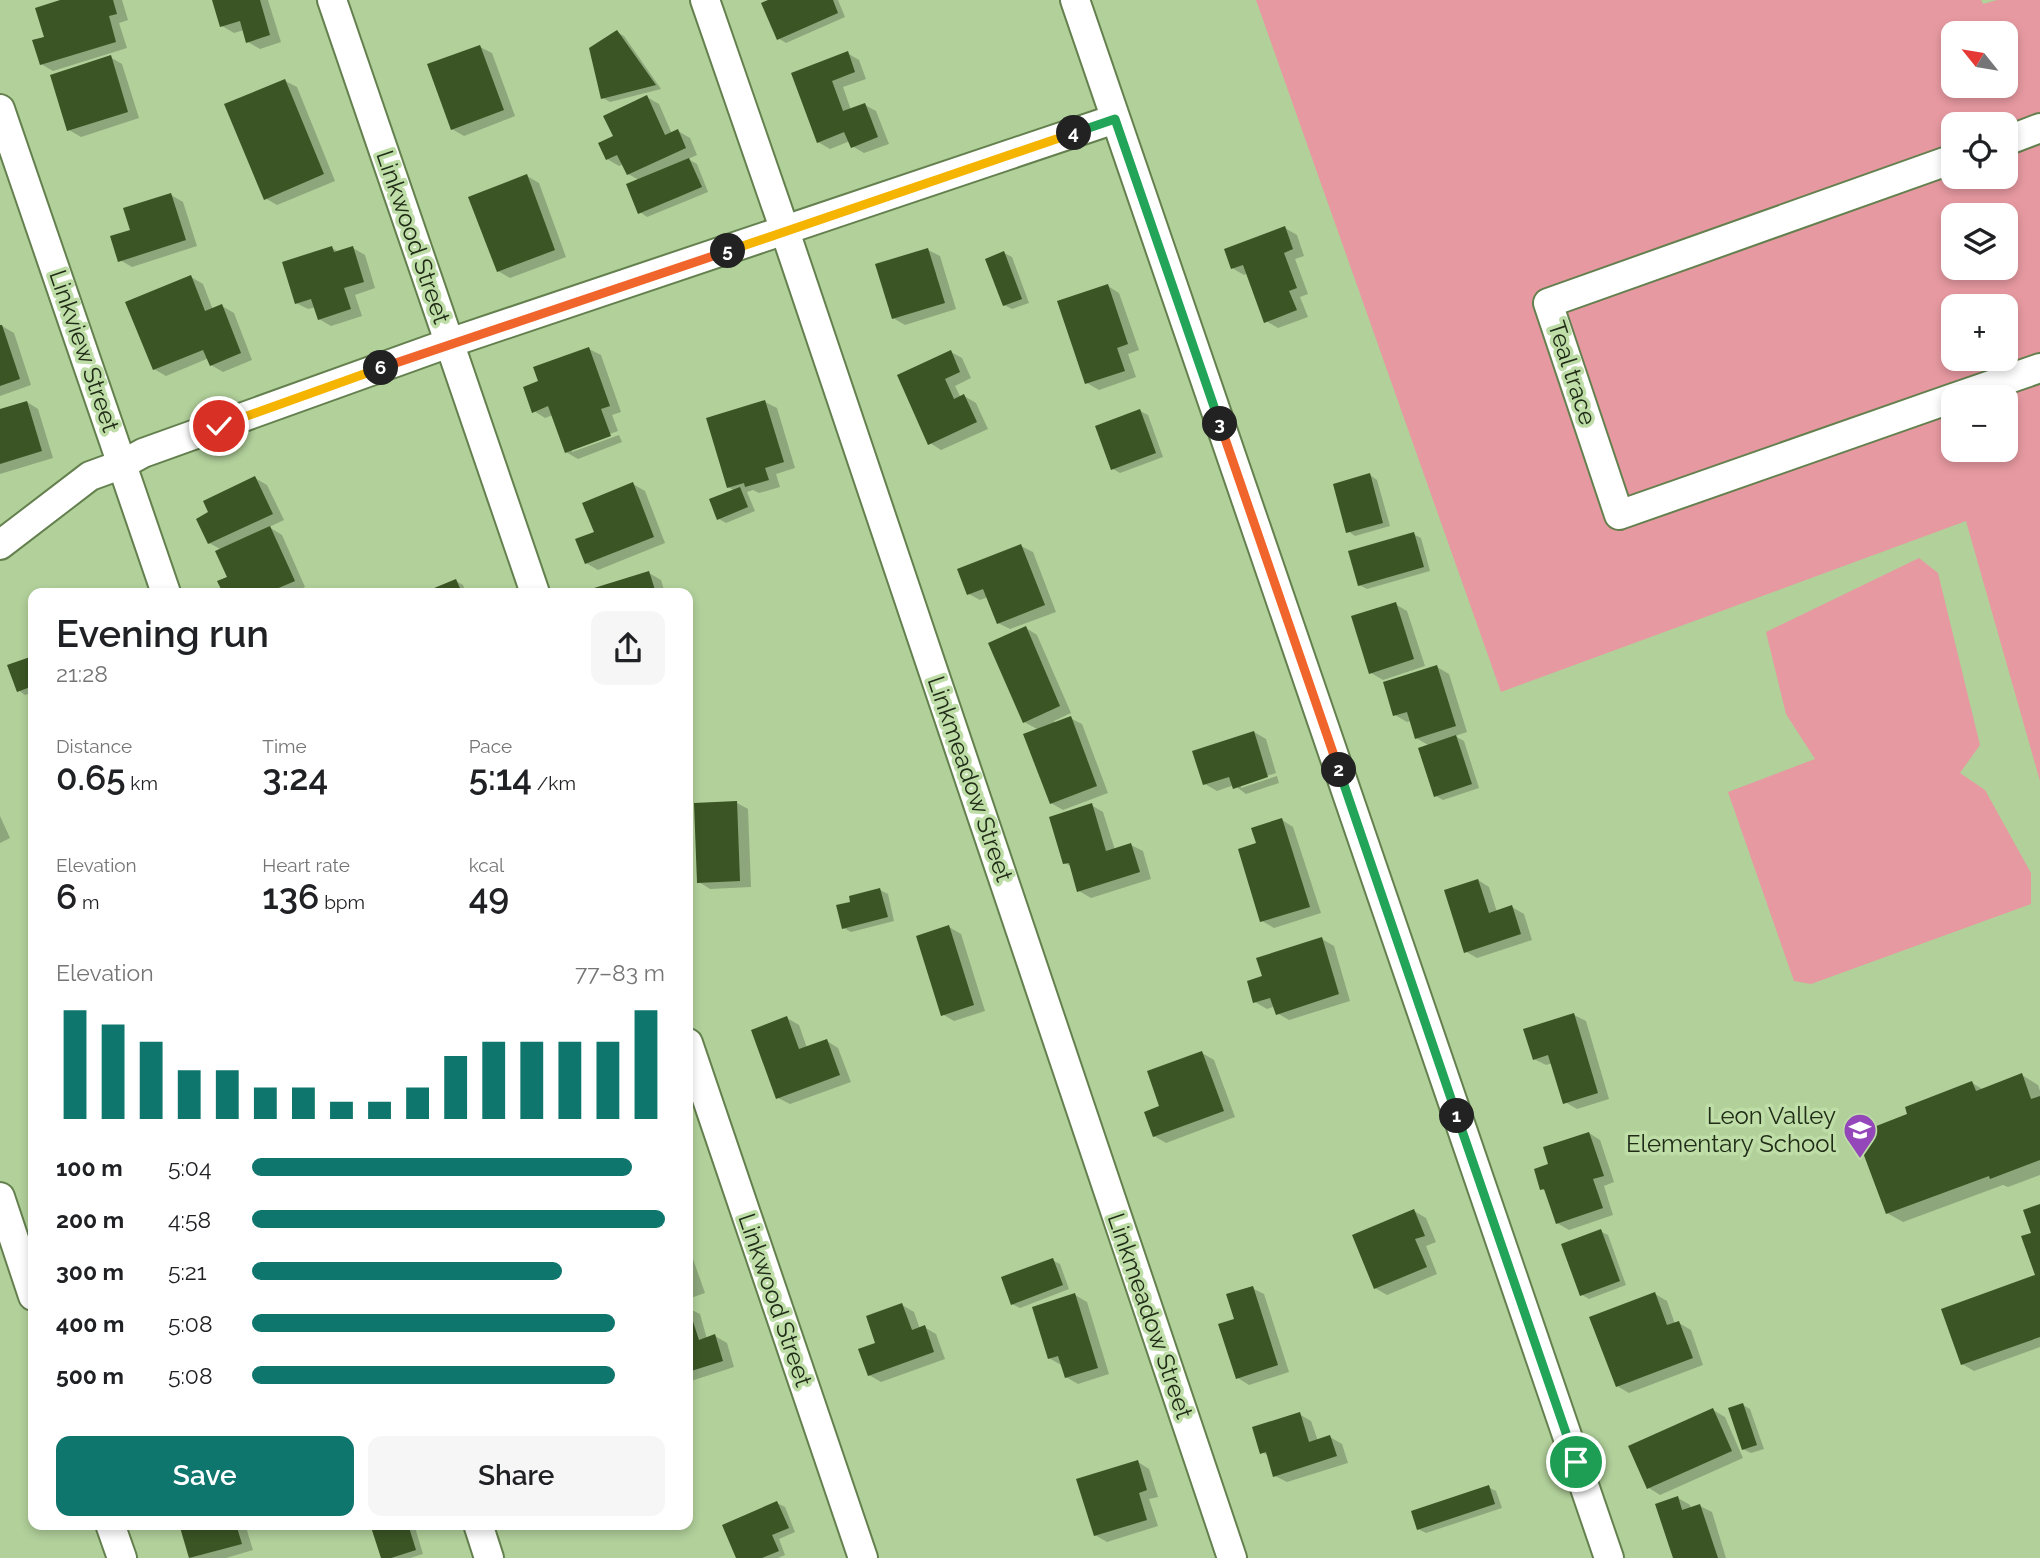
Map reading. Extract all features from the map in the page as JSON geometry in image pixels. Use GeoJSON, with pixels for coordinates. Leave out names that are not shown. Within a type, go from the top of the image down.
{"type":"FeatureCollection","features":[{"type":"Feature","properties":{"kind":"street","name":"Linkwood Street"},"geometry":{"type":"LineString","coordinates":[[332,0],[533,588]]}},
{"type":"Feature","properties":{"kind":"street","name":"Linkmeadow Street"},"geometry":{"type":"LineString","coordinates":[[705,0],[1232,1558]]}},
{"type":"Feature","properties":{"kind":"street"},"geometry":{"type":"LineString","coordinates":[[1075,0],[1609,1558]]}},
{"type":"Feature","properties":{"kind":"street","name":"Linkview Street"},"geometry":{"type":"LineString","coordinates":[[0,110],[164,588]]}},
{"type":"Feature","properties":{"kind":"street"},"geometry":{"type":"LineString","coordinates":[[0,545],[90,476],[123,464],[143,453],[449,343],[1115,119]]}},
{"type":"Feature","properties":{"kind":"street"},"geometry":{"type":"LineString","coordinates":[[2018,136],[2040,128]]}},
{"type":"Feature","properties":{"kind":"street","name":"Teal trace"},"geometry":{"type":"LineString","coordinates":[[1941,163],[1548,303],[1619,515],[1941,403]]}},
{"type":"Feature","properties":{"kind":"street","name":"Teal trace"},"geometry":{"type":"LineString","coordinates":[[1991,385],[2040,368]]}},
{"type":"Feature","properties":{"kind":"street","name":"Linkwood Street"},"geometry":{"type":"LineString","coordinates":[[693,1058],[863,1558]]}},
{"type":"Feature","properties":{"kind":"street"},"geometry":{"type":"LineString","coordinates":[[0,1197],[28,1281]]}},
{"type":"Feature","properties":{"kind":"street"},"geometry":{"type":"LineString","coordinates":[[112,1530],[122,1558]]}},
{"type":"Feature","properties":{"kind":"street"},"geometry":{"type":"LineString","coordinates":[[480,1530],[489,1558]]}},
{"type":"Feature","properties":{"kind":"shaded area"},"geometry":{"type":"Polygon","coordinates":[[[1256,0],[1981,0],[1983,4],[1997,0],[2040,0],[2040,781],[1966,521],[1501,692],[1256,0]]]}},
{"type":"Feature","properties":{"kind":"shaded area"},"geometry":{"type":"Polygon","coordinates":[[[1919,558],[1938,573],[1980,745],[1960,773],[1985,790],[2031,873],[2031,904],[1811,984],[1794,981],[1728,792],[1815,759],[1786,714],[1766,632],[1919,558]]]}},
{"type":"Feature","properties":{"kind":"building"},"geometry":{"type":"Polygon","coordinates":[[[60,0],[113,0],[117,14],[109,16],[116,42],[40,65],[32,40],[44,37],[35,8],[60,0]]]}},
{"type":"Feature","properties":{"kind":"building"},"geometry":{"type":"Polygon","coordinates":[[[212,0],[260,0],[270,35],[246,43],[240,21],[220,27],[212,0]]]}},
{"type":"Feature","properties":{"kind":"building"},"geometry":{"type":"Polygon","coordinates":[[[768,0],[833,0],[838,13],[777,40],[761,3],[768,0]]]}},
{"type":"Feature","properties":{"kind":"building"},"geometry":{"type":"Polygon","coordinates":[[[617,30],[656,85],[601,99],[589,48],[617,30]]]}},
{"type":"Feature","properties":{"kind":"building"},"geometry":{"type":"Polygon","coordinates":[[[480,45],[504,110],[451,130],[427,64],[480,45]]]}},
{"type":"Feature","properties":{"kind":"building"},"geometry":{"type":"Polygon","coordinates":[[[848,51],[855,72],[832,81],[843,111],[865,103],[878,137],[851,148],[844,132],[817,143],[791,73],[848,51]]]}},
{"type":"Feature","properties":{"kind":"building"},"geometry":{"type":"Polygon","coordinates":[[[111,55],[128,112],[67,131],[50,75],[111,55]]]}},
{"type":"Feature","properties":{"kind":"building"},"geometry":{"type":"Polygon","coordinates":[[[285,79],[324,174],[264,200],[224,104],[285,79]]]}},
{"type":"Feature","properties":{"kind":"building"},"geometry":{"type":"Polygon","coordinates":[[[647,95],[665,135],[678,129],[686,148],[627,175],[617,155],[606,160],[598,143],[613,136],[603,116],[647,95]]]}},
{"type":"Feature","properties":{"kind":"building"},"geometry":{"type":"Polygon","coordinates":[[[689,158],[702,187],[638,214],[626,184],[689,158]]]}},
{"type":"Feature","properties":{"kind":"building"},"geometry":{"type":"Polygon","coordinates":[[[527,174],[555,250],[497,272],[468,197],[527,174]]]}},
{"type":"Feature","properties":{"kind":"building"},"geometry":{"type":"Polygon","coordinates":[[[171,193],[186,240],[118,262],[110,236],[130,230],[123,208],[171,193]]]}},
{"type":"Feature","properties":{"kind":"building"},"geometry":{"type":"Polygon","coordinates":[[[1285,226],[1293,249],[1284,253],[1297,288],[1289,291],[1297,310],[1264,323],[1243,265],[1231,269],[1224,249],[1285,226]]]}},
{"type":"Feature","properties":{"kind":"building"},"geometry":{"type":"Polygon","coordinates":[[[332,246],[334,252],[353,246],[364,282],[344,288],[351,309],[318,320],[311,299],[295,304],[282,262],[332,246]]]}},
{"type":"Feature","properties":{"kind":"building"},"geometry":{"type":"Polygon","coordinates":[[[928,248],[945,303],[892,319],[875,264],[928,248]]]}},
{"type":"Feature","properties":{"kind":"building"},"geometry":{"type":"Polygon","coordinates":[[[1004,251],[1022,299],[1003,306],[985,259],[1004,251]]]}},
{"type":"Feature","properties":{"kind":"building"},"geometry":{"type":"Polygon","coordinates":[[[191,275],[205,311],[222,304],[241,353],[210,366],[203,350],[153,370],[125,302],[191,275]]]}},
{"type":"Feature","properties":{"kind":"building"},"geometry":{"type":"Polygon","coordinates":[[[1108,284],[1128,344],[1117,348],[1125,371],[1085,384],[1057,301],[1108,284]]]}},
{"type":"Feature","properties":{"kind":"building"},"geometry":{"type":"Polygon","coordinates":[[[0,325],[20,379],[0,386],[0,325]]]}},
{"type":"Feature","properties":{"kind":"building"},"geometry":{"type":"Polygon","coordinates":[[[589,347],[610,406],[601,409],[611,436],[565,453],[548,406],[532,413],[523,387],[538,381],[533,367],[589,347]]]}},
{"type":"Feature","properties":{"kind":"building"},"geometry":{"type":"Polygon","coordinates":[[[951,350],[960,372],[945,379],[954,399],[964,394],[977,422],[928,445],[897,375],[951,350]]]}},
{"type":"Feature","properties":{"kind":"building"},"geometry":{"type":"Polygon","coordinates":[[[765,400],[784,462],[765,468],[769,480],[745,487],[744,483],[727,488],[706,418],[765,400]]]}},
{"type":"Feature","properties":{"kind":"building"},"geometry":{"type":"Polygon","coordinates":[[[27,401],[42,451],[0,464],[0,409],[27,401]]]}},
{"type":"Feature","properties":{"kind":"building"},"geometry":{"type":"Polygon","coordinates":[[[1140,409],[1156,453],[1111,470],[1095,426],[1140,409]]]}},
{"type":"Feature","properties":{"kind":"building"},"geometry":{"type":"Polygon","coordinates":[[[1370,473],[1383,523],[1346,533],[1333,484],[1370,473]]]}},
{"type":"Feature","properties":{"kind":"building"},"geometry":{"type":"Polygon","coordinates":[[[255,476],[273,514],[208,544],[196,519],[208,512],[203,501],[255,476]]]}},
{"type":"Feature","properties":{"kind":"building"},"geometry":{"type":"Polygon","coordinates":[[[633,482],[654,537],[585,564],[575,539],[594,532],[582,503],[633,482]]]}},
{"type":"Feature","properties":{"kind":"building"},"geometry":{"type":"Polygon","coordinates":[[[740,487],[748,507],[717,520],[709,499],[740,487]]]}},
{"type":"Feature","properties":{"kind":"building"},"geometry":{"type":"Polygon","coordinates":[[[270,526],[295,581],[279,588],[220,588],[217,581],[227,577],[215,551],[270,526]]]}},
{"type":"Feature","properties":{"kind":"building"},"geometry":{"type":"Polygon","coordinates":[[[1414,532],[1424,567],[1358,586],[1348,551],[1414,532]]]}},
{"type":"Feature","properties":{"kind":"building"},"geometry":{"type":"Polygon","coordinates":[[[1021,544],[1045,605],[997,624],[983,589],[967,595],[957,569],[1021,544]]]}},
{"type":"Feature","properties":{"kind":"building"},"geometry":{"type":"Polygon","coordinates":[[[649,571],[654,588],[594,588],[649,571]]]}},
{"type":"Feature","properties":{"kind":"building"},"geometry":{"type":"Polygon","coordinates":[[[456,579],[460,588],[434,588],[456,579]]]}},
{"type":"Feature","properties":{"kind":"building"},"geometry":{"type":"Polygon","coordinates":[[[1396,602],[1414,659],[1369,674],[1351,616],[1396,602]]]}},
{"type":"Feature","properties":{"kind":"building"},"geometry":{"type":"Polygon","coordinates":[[[1026,626],[1060,706],[1023,723],[988,643],[1026,626]]]}},
{"type":"Feature","properties":{"kind":"building"},"geometry":{"type":"Polygon","coordinates":[[[28,658],[28,688],[17,692],[7,665],[28,658]]]}},
{"type":"Feature","properties":{"kind":"building"},"geometry":{"type":"Polygon","coordinates":[[[1437,665],[1456,726],[1415,739],[1407,712],[1393,716],[1383,682],[1437,665]]]}},
{"type":"Feature","properties":{"kind":"building"},"geometry":{"type":"Polygon","coordinates":[[[1071,716],[1097,786],[1050,804],[1023,734],[1071,716]]]}},
{"type":"Feature","properties":{"kind":"building"},"geometry":{"type":"Polygon","coordinates":[[[1254,731],[1268,777],[1233,789],[1229,777],[1203,785],[1192,751],[1254,731]]]}},
{"type":"Feature","properties":{"kind":"building"},"geometry":{"type":"Polygon","coordinates":[[[1456,735],[1472,784],[1434,797],[1418,748],[1456,735]]]}},
{"type":"Feature","properties":{"kind":"building"},"geometry":{"type":"Polygon","coordinates":[[[737,801],[740,881],[697,883],[694,803],[737,801]]]}},
{"type":"Feature","properties":{"kind":"building"},"geometry":{"type":"Polygon","coordinates":[[[1092,803],[1106,851],[1131,843],[1140,872],[1077,892],[1069,863],[1063,864],[1049,817],[1092,803]]]}},
{"type":"Feature","properties":{"kind":"building"},"geometry":{"type":"Polygon","coordinates":[[[1282,818],[1310,907],[1260,922],[1238,849],[1256,843],[1251,828],[1282,818]]]}},
{"type":"Feature","properties":{"kind":"building"},"geometry":{"type":"Polygon","coordinates":[[[1478,879],[1489,913],[1512,905],[1521,934],[1464,953],[1444,890],[1478,879]]]}},
{"type":"Feature","properties":{"kind":"building"},"geometry":{"type":"Polygon","coordinates":[[[880,888],[888,917],[842,929],[836,905],[850,902],[849,896],[880,888]]]}},
{"type":"Feature","properties":{"kind":"building"},"geometry":{"type":"Polygon","coordinates":[[[949,925],[974,1005],[941,1016],[916,936],[949,925]]]}},
{"type":"Feature","properties":{"kind":"building"},"geometry":{"type":"Polygon","coordinates":[[[1322,937],[1339,994],[1276,1015],[1270,998],[1253,1003],[1247,981],[1262,976],[1256,958],[1322,937]]]}},
{"type":"Feature","properties":{"kind":"building"},"geometry":{"type":"Polygon","coordinates":[[[1574,1013],[1598,1093],[1563,1104],[1548,1055],[1533,1060],[1523,1029],[1574,1013]]]}},
{"type":"Feature","properties":{"kind":"building"},"geometry":{"type":"Polygon","coordinates":[[[787,1016],[799,1049],[827,1039],[840,1075],[776,1099],[751,1030],[787,1016]]]}},
{"type":"Feature","properties":{"kind":"building"},"geometry":{"type":"Polygon","coordinates":[[[1202,1051],[1224,1111],[1153,1137],[1144,1112],[1159,1106],[1147,1071],[1202,1051]]]}},
{"type":"Feature","properties":{"kind":"building"},"geometry":{"type":"Polygon","coordinates":[[[2022,1073],[2031,1099],[2040,1096],[2040,1160],[1886,1214],[1856,1134],[1907,1114],[1905,1107],[1972,1081],[1976,1091],[2022,1073]]]}},
{"type":"Feature","properties":{"kind":"building"},"geometry":{"type":"Polygon","coordinates":[[[1589,1132],[1604,1176],[1593,1179],[1603,1208],[1556,1224],[1544,1189],[1540,1190],[1534,1169],[1548,1164],[1543,1147],[1589,1132]]]}},
{"type":"Feature","properties":{"kind":"building"},"geometry":{"type":"Polygon","coordinates":[[[2040,1204],[2040,1337],[1961,1365],[1941,1309],[2035,1275],[2021,1236],[2031,1233],[2023,1210],[2040,1204]]]}},
{"type":"Feature","properties":{"kind":"building"},"geometry":{"type":"Polygon","coordinates":[[[1414,1209],[1425,1236],[1415,1239],[1427,1267],[1374,1289],[1352,1235],[1414,1209]]]}},
{"type":"Feature","properties":{"kind":"building"},"geometry":{"type":"Polygon","coordinates":[[[1601,1229],[1620,1281],[1580,1296],[1561,1244],[1601,1229]]]}},
{"type":"Feature","properties":{"kind":"building"},"geometry":{"type":"Polygon","coordinates":[[[1053,1258],[1063,1285],[1011,1305],[1001,1277],[1053,1258]]]}},
{"type":"Feature","properties":{"kind":"building"},"geometry":{"type":"Polygon","coordinates":[[[1253,1286],[1278,1365],[1236,1379],[1218,1324],[1234,1319],[1226,1294],[1253,1286]]]}},
{"type":"Feature","properties":{"kind":"building"},"geometry":{"type":"Polygon","coordinates":[[[1655,1292],[1667,1325],[1679,1321],[1693,1358],[1616,1387],[1589,1317],[1655,1292]]]}},
{"type":"Feature","properties":{"kind":"building"},"geometry":{"type":"Polygon","coordinates":[[[1075,1293],[1098,1368],[1065,1378],[1058,1356],[1048,1359],[1032,1307],[1075,1293]]]}},
{"type":"Feature","properties":{"kind":"building"},"geometry":{"type":"Polygon","coordinates":[[[902,1303],[912,1330],[925,1325],[934,1352],[868,1376],[858,1349],[875,1343],[866,1316],[902,1303]]]}},
{"type":"Feature","properties":{"kind":"building"},"geometry":{"type":"Polygon","coordinates":[[[693,1321],[699,1340],[715,1334],[723,1361],[693,1370],[693,1321]]]}},
{"type":"Feature","properties":{"kind":"building"},"geometry":{"type":"Polygon","coordinates":[[[1743,1403],[1757,1445],[1742,1450],[1728,1408],[1743,1403]]]}},
{"type":"Feature","properties":{"kind":"building"},"geometry":{"type":"Polygon","coordinates":[[[1713,1408],[1732,1451],[1647,1489],[1628,1446],[1713,1408]]]}},
{"type":"Feature","properties":{"kind":"building"},"geometry":{"type":"Polygon","coordinates":[[[1300,1412],[1309,1442],[1330,1435],[1337,1456],[1273,1477],[1266,1452],[1260,1454],[1252,1427],[1300,1412]]]}},
{"type":"Feature","properties":{"kind":"building"},"geometry":{"type":"Polygon","coordinates":[[[1138,1460],[1147,1490],[1139,1493],[1147,1520],[1094,1536],[1076,1479],[1138,1460]]]}},
{"type":"Feature","properties":{"kind":"building"},"geometry":{"type":"Polygon","coordinates":[[[1489,1485],[1495,1504],[1417,1530],[1411,1511],[1489,1485]]]}},
{"type":"Feature","properties":{"kind":"building"},"geometry":{"type":"Polygon","coordinates":[[[1678,1496],[1682,1510],[1700,1504],[1718,1558],[1673,1558],[1655,1504],[1678,1496]]]}},
{"type":"Feature","properties":{"kind":"building"},"geometry":{"type":"Polygon","coordinates":[[[777,1501],[789,1528],[772,1535],[779,1551],[762,1558],[736,1558],[722,1525],[777,1501]]]}},
{"type":"Feature","properties":{"kind":"building"},"geometry":{"type":"Polygon","coordinates":[[[181,1530],[238,1530],[242,1544],[189,1558],[181,1530]]]}},
{"type":"Feature","properties":{"kind":"building"},"geometry":{"type":"Polygon","coordinates":[[[372,1530],[410,1530],[416,1550],[391,1558],[381,1558],[372,1530]]]}},
{"type":"Feature","properties":{"kind":"place","name":"Leon Valley Elementary School"},"geometry":{"type":"Point","coordinates":[1860,1160]}},
{"type":"Feature","properties":{"kind":"route"},"geometry":{"type":"LineString","coordinates":[[219,426],[449,343],[1115,119],[1576,1462]]}}]}
